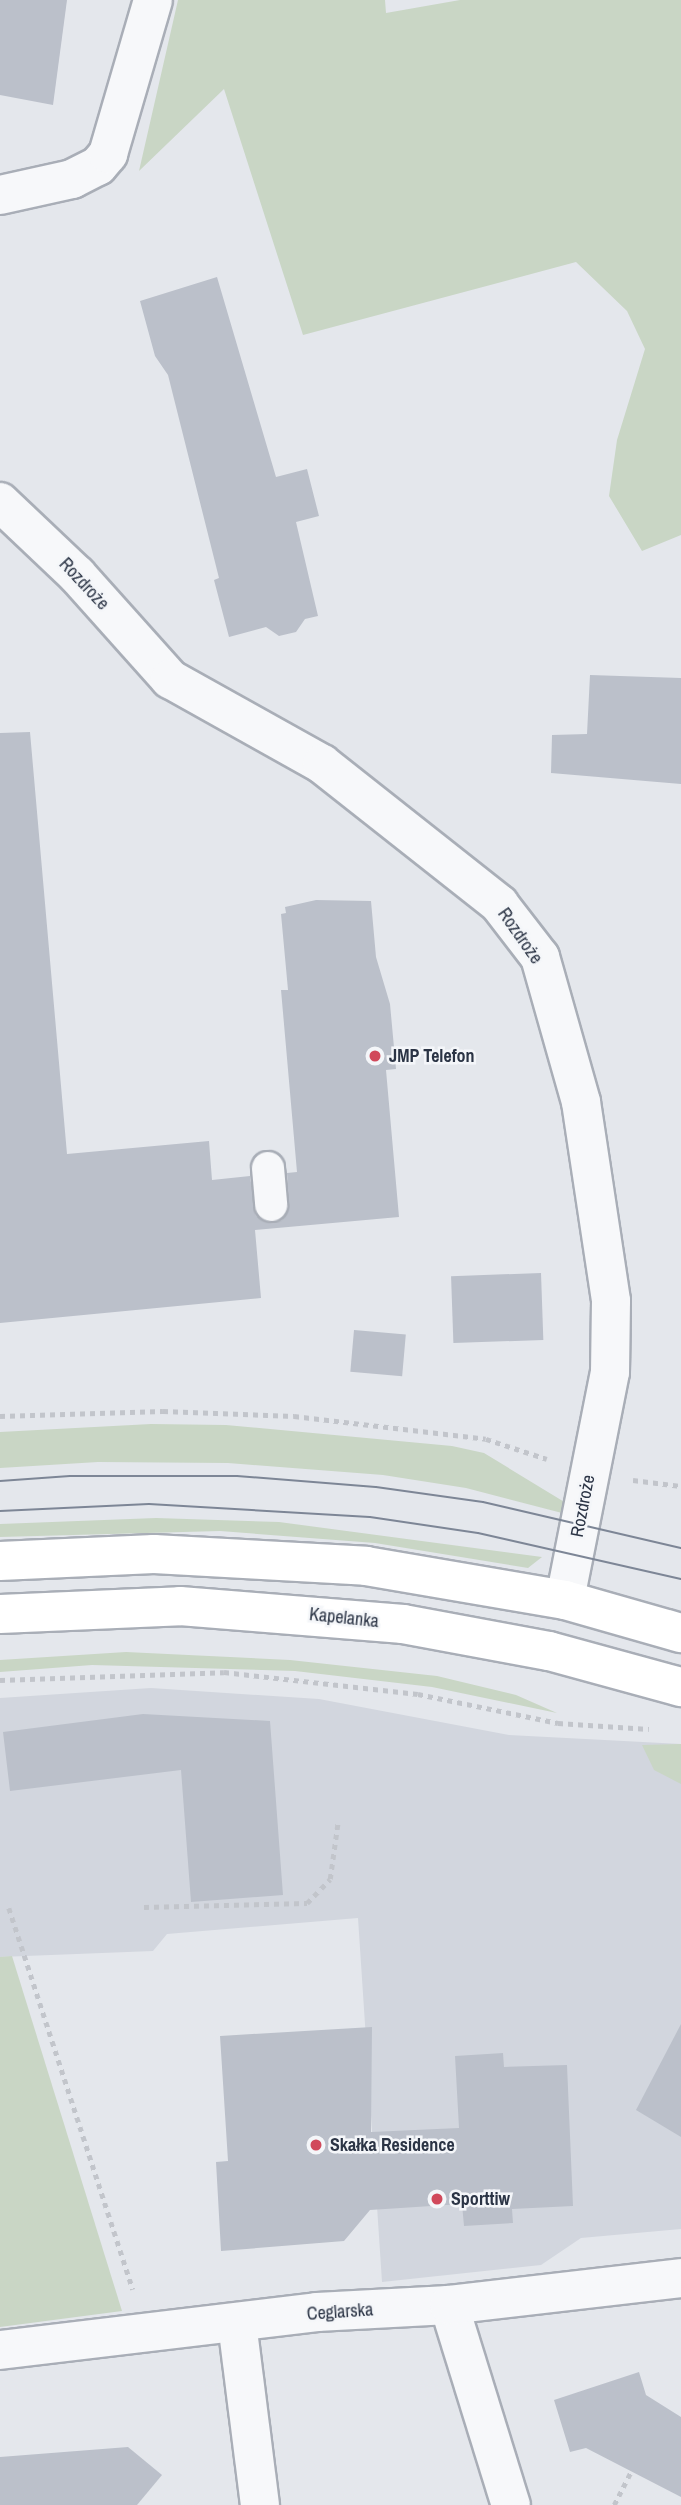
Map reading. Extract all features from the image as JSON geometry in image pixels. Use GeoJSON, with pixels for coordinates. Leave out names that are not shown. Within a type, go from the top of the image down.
{"type":"FeatureCollection","features":[{"type":"Feature","properties":{"kind":"main road"},"geometry":{"type":"LineString","coordinates":[[0,1561],[154,1554],[290,1560],[442,1576],[565,1600],[681,1633]]}},
{"type":"Feature","properties":{"kind":"main road","name":"Kapelanka"},"geometry":{"type":"LineString","coordinates":[[0,1615],[180,1606],[390,1622],[487,1637],[681,1687]]}},
{"type":"Feature","properties":{"kind":"street"},"geometry":{"type":"LineString","coordinates":[[0,195],[72,179],[103,160],[129,95],[153,0]]}},
{"type":"Feature","properties":{"kind":"street","name":"Rozdroże"},"geometry":{"type":"LineString","coordinates":[[0,502],[77,575],[170,679],[322,764],[499,904],[540,957],[581,1102],[611,1301],[610,1372],[565,1600]]}},
{"type":"Feature","properties":{"kind":"street","name":"Ceglarska"},"geometry":{"type":"LineString","coordinates":[[0,2350],[317,2312],[449,2305],[681,2278]]}},
{"type":"Feature","properties":{"kind":"street"},"geometry":{"type":"LineString","coordinates":[[449,2305],[511,2505]]}},
{"type":"Feature","properties":{"kind":"street"},"geometry":{"type":"LineString","coordinates":[[237,2323],[260,2505]]}},
{"type":"Feature","properties":{"kind":"lane"},"geometry":{"type":"LineString","coordinates":[[268,1168],[271,1205]]}},
{"type":"Feature","properties":{"kind":"path"},"geometry":{"type":"LineString","coordinates":[[0,1416],[163,1411],[294,1416],[486,1439],[589,1474],[681,1486]]}},
{"type":"Feature","properties":{"kind":"path"},"geometry":{"type":"LineString","coordinates":[[0,1679],[225,1672],[418,1695],[558,1723],[656,1729]]}},
{"type":"Feature","properties":{"kind":"path"},"geometry":{"type":"LineString","coordinates":[[144,1907],[307,1903],[330,1880],[338,1821]]}},
{"type":"Feature","properties":{"kind":"path"},"geometry":{"type":"LineString","coordinates":[[9,1908],[148,2333]]}},
{"type":"Feature","properties":{"kind":"path"},"geometry":{"type":"LineString","coordinates":[[614,2505],[631,2472]]}},
{"type":"Feature","properties":{"kind":"shaded area"},"geometry":{"type":"Polygon","coordinates":[[[151,1688],[319,1699],[509,1735],[681,1744],[681,2229],[581,2238],[541,2265],[382,2282],[358,1918],[167,1934],[153,1951],[0,1957],[0,1698],[151,1688]]]}},
{"type":"Feature","properties":{"kind":"green space"},"geometry":{"type":"Polygon","coordinates":[[[178,0],[385,0],[386,13],[460,0],[681,0],[681,535],[642,551],[609,496],[617,440],[645,349],[627,311],[576,262],[303,335],[224,89],[139,171],[178,0]]]}},
{"type":"Feature","properties":{"kind":"green space"},"geometry":{"type":"Polygon","coordinates":[[[151,1424],[226,1425],[452,1446],[484,1453],[566,1503],[562,1513],[466,1488],[383,1475],[228,1463],[98,1462],[0,1468],[0,1432],[151,1424]]]}},
{"type":"Feature","properties":{"kind":"green space"},"geometry":{"type":"Polygon","coordinates":[[[156,1518],[279,1522],[542,1557],[528,1568],[375,1543],[220,1531],[0,1537],[0,1524],[156,1518]]]}},
{"type":"Feature","properties":{"kind":"green space"},"geometry":{"type":"Polygon","coordinates":[[[126,1652],[290,1660],[437,1676],[516,1695],[557,1713],[432,1687],[295,1671],[92,1665],[0,1672],[0,1660],[126,1652]]]}},
{"type":"Feature","properties":{"kind":"green space"},"geometry":{"type":"Polygon","coordinates":[[[681,1744],[681,1784],[654,1770],[642,1745],[681,1744]]]}},
{"type":"Feature","properties":{"kind":"green space"},"geometry":{"type":"Polygon","coordinates":[[[12,1956],[122,2311],[0,2327],[0,1957],[12,1956]]]}},
{"type":"Feature","properties":{"kind":"building"},"geometry":{"type":"Polygon","coordinates":[[[0,0],[67,0],[53,105],[0,95],[0,0]]]}},
{"type":"Feature","properties":{"kind":"building"},"geometry":{"type":"Polygon","coordinates":[[[217,277],[276,477],[307,469],[319,516],[296,522],[318,616],[305,619],[296,632],[279,636],[266,627],[229,637],[214,580],[219,578],[168,375],[155,356],[140,301],[217,277]]]}},
{"type":"Feature","properties":{"kind":"building"},"geometry":{"type":"Polygon","coordinates":[[[590,675],[681,678],[681,784],[551,773],[552,735],[587,734],[590,675]]]}},
{"type":"Feature","properties":{"kind":"building"},"geometry":{"type":"Polygon","coordinates":[[[30,732],[67,1154],[209,1141],[212,1180],[250,1176],[256,1216],[272,1223],[282,1220],[289,1204],[287,1173],[297,1172],[281,990],[288,990],[281,914],[286,913],[285,907],[316,900],[371,901],[376,957],[390,1004],[396,1069],[386,1070],[399,1217],[255,1230],[261,1298],[0,1323],[0,733],[30,732]]]}},
{"type":"Feature","properties":{"kind":"building"},"geometry":{"type":"Polygon","coordinates":[[[541,1273],[543,1340],[453,1343],[451,1276],[541,1273]]]}},
{"type":"Feature","properties":{"kind":"building"},"geometry":{"type":"Polygon","coordinates":[[[354,1330],[406,1335],[402,1376],[350,1372],[354,1330]]]}},
{"type":"Feature","properties":{"kind":"building"},"geometry":{"type":"Polygon","coordinates":[[[143,1714],[270,1721],[283,1895],[191,1902],[181,1770],[10,1791],[3,1732],[143,1714]]]}},
{"type":"Feature","properties":{"kind":"building"},"geometry":{"type":"Polygon","coordinates":[[[681,2024],[681,2137],[636,2110],[681,2024]]]}},
{"type":"Feature","properties":{"kind":"building"},"geometry":{"type":"Polygon","coordinates":[[[372,2027],[371,2132],[459,2128],[455,2056],[503,2053],[504,2067],[567,2065],[573,2206],[512,2209],[513,2223],[464,2226],[462,2204],[370,2210],[344,2241],[221,2251],[216,2162],[228,2161],[220,2036],[372,2027]]]}},
{"type":"Feature","properties":{"kind":"building"},"geometry":{"type":"Polygon","coordinates":[[[639,2372],[646,2395],[681,2417],[681,2497],[586,2448],[570,2452],[554,2400],[639,2372]]]}},
{"type":"Feature","properties":{"kind":"building"},"geometry":{"type":"Polygon","coordinates":[[[128,2447],[162,2475],[137,2505],[0,2505],[0,2457],[128,2447]]]}},
{"type":"Feature","properties":{"kind":"tram line"},"geometry":{"type":"LineString","coordinates":[[0,1481],[70,1476],[237,1476],[376,1487],[483,1502],[681,1548]]}},
{"type":"Feature","properties":{"kind":"tram line"},"geometry":{"type":"LineString","coordinates":[[0,1511],[149,1504],[370,1517],[478,1533],[681,1579]]}},
{"type":"Feature","properties":{"kind":"place","name":"JMP Telefon"},"geometry":{"type":"Point","coordinates":[375,1056]}},
{"type":"Feature","properties":{"kind":"place","name":"Skałka Residence"},"geometry":{"type":"Point","coordinates":[316,2145]}},
{"type":"Feature","properties":{"kind":"place","name":"Sporttiw"},"geometry":{"type":"Point","coordinates":[437,2199]}}]}
